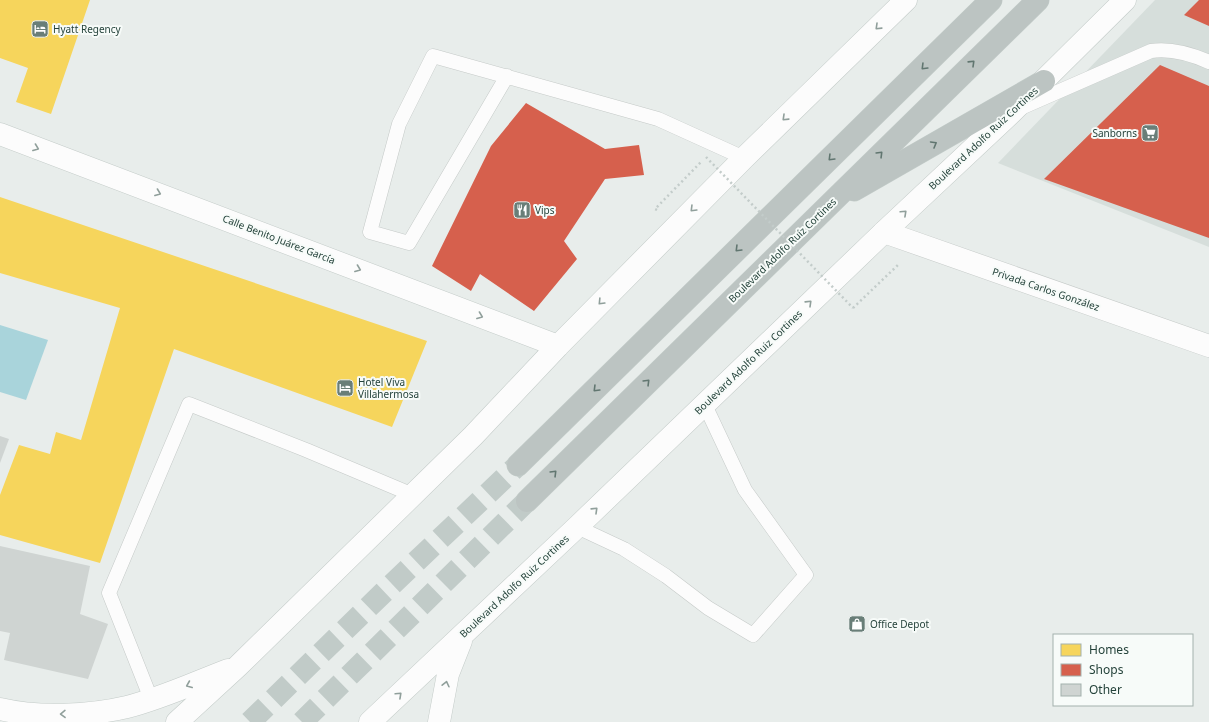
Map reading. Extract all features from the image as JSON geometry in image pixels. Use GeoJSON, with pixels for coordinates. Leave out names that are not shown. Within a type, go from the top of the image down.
{"type":"FeatureCollection","features":[{"type":"Feature","properties":{"kind":"highway"},"geometry":{"type":"LineString","coordinates":[[518,465],[991,0]]}},
{"type":"Feature","properties":{"kind":"highway","name":"Boulevard Adolfo Ruíz Cortines"},"geometry":{"type":"LineString","coordinates":[[527,501],[1038,0]]}},
{"type":"Feature","properties":{"kind":"highway"},"geometry":{"type":"LineString","coordinates":[[827,206],[1044,81]]}},
{"type":"Feature","properties":{"kind":"main road"},"geometry":{"type":"LineString","coordinates":[[177,722],[238,666],[473,436],[558,346],[744,158],[906,0]]}},
{"type":"Feature","properties":{"kind":"main road","name":"Boulevard Adolfo Ruiz Cortines"},"geometry":{"type":"LineString","coordinates":[[370,722],[577,527],[884,232],[1012,112],[1125,0]]}},
{"type":"Feature","properties":{"kind":"main road","name":"Calle Benito Juárez García"},"geometry":{"type":"LineString","coordinates":[[0,134],[558,346]]}},
{"type":"Feature","properties":{"kind":"main road","name":"Privada Carlos González"},"geometry":{"type":"LineString","coordinates":[[884,232],[1209,346]]}},
{"type":"Feature","properties":{"kind":"main road"},"geometry":{"type":"LineString","coordinates":[[439,722],[448,674],[465,632]]}},
{"type":"Feature","properties":{"kind":"main road"},"geometry":{"type":"LineString","coordinates":[[0,709],[39,714],[69,714],[127,707],[238,666]]}},
{"type":"Feature","properties":{"kind":"lane"},"geometry":{"type":"LineString","coordinates":[[1012,112],[1151,51],[1160,50],[1179,52],[1209,62]]}},
{"type":"Feature","properties":{"kind":"lane"},"geometry":{"type":"LineString","coordinates":[[507,76],[408,243],[370,232],[399,124],[433,56],[507,76],[609,107],[658,119],[744,158]]}},
{"type":"Feature","properties":{"kind":"lane"},"geometry":{"type":"LineString","coordinates":[[151,699],[108,593],[189,404],[306,450],[413,495]]}},
{"type":"Feature","properties":{"kind":"lane"},"geometry":{"type":"LineString","coordinates":[[577,527],[624,549],[652,567],[708,608],[753,635],[806,575],[745,490],[704,404]]}},
{"type":"Feature","properties":{"kind":"path"},"geometry":{"type":"LineString","coordinates":[[655,209],[706,157],[852,308],[898,264]]}},
{"type":"Feature","properties":{"kind":"shaded area"},"geometry":{"type":"Polygon","coordinates":[[[1155,0],[1209,0],[1209,247],[998,163],[1155,0]]]}},
{"type":"Feature","properties":{"kind":"water"},"geometry":{"type":"Polygon","coordinates":[[[0,325],[48,340],[26,400],[0,392],[0,325]]]}},
{"type":"Feature","properties":{"kind":"building: Homes","name":"Hyatt Regency"},"geometry":{"type":"Polygon","coordinates":[[[0,0],[90,0],[51,114],[16,102],[28,68],[0,58],[0,0]]]}},
{"type":"Feature","properties":{"kind":"building: Homes","name":"Hotel Viva Villahermosa"},"geometry":{"type":"Polygon","coordinates":[[[0,197],[427,341],[392,427],[174,349],[100,563],[0,535],[0,495],[19,445],[50,454],[56,432],[81,440],[120,308],[0,273],[0,197]]]}},
{"type":"Feature","properties":{"kind":"building: Shops"},"geometry":{"type":"Polygon","coordinates":[[[1199,0],[1209,0],[1209,26],[1184,15],[1199,0]]]}},
{"type":"Feature","properties":{"kind":"building: Shops","name":"Sanborns"},"geometry":{"type":"Polygon","coordinates":[[[1160,65],[1209,86],[1209,238],[1044,179],[1160,65]]]}},
{"type":"Feature","properties":{"kind":"building: Shops","name":"Vips"},"geometry":{"type":"Polygon","coordinates":[[[526,103],[605,149],[639,145],[644,175],[605,179],[564,241],[577,259],[534,311],[480,274],[471,291],[432,266],[491,146],[526,103]]]}},
{"type":"Feature","properties":{"kind":"building: Other"},"geometry":{"type":"Polygon","coordinates":[[[0,436],[9,439],[0,463],[0,436]]]}},
{"type":"Feature","properties":{"kind":"building: Other"},"geometry":{"type":"Polygon","coordinates":[[[0,546],[90,566],[80,614],[108,624],[88,679],[4,660],[10,633],[0,631],[0,546]]]}},
{"type":"Feature","properties":{"kind":"tunnel"},"geometry":{"type":"LineString","coordinates":[[250,722],[518,465]]}},
{"type":"Feature","properties":{"kind":"tunnel"},"geometry":{"type":"LineString","coordinates":[[302,722],[527,501]]}},
{"type":"Feature","properties":{"kind":"place","name":"Hyatt Regency"},"geometry":{"type":"Point","coordinates":[40,29]}},
{"type":"Feature","properties":{"kind":"place","name":"Sanborns"},"geometry":{"type":"Point","coordinates":[1150,133]}},
{"type":"Feature","properties":{"kind":"place","name":"Vips"},"geometry":{"type":"Point","coordinates":[522,210]}},
{"type":"Feature","properties":{"kind":"place","name":"Hotel Viva Villahermosa"},"geometry":{"type":"Point","coordinates":[345,388]}},
{"type":"Feature","properties":{"kind":"place","name":"Office Depot"},"geometry":{"type":"Point","coordinates":[857,624]}}]}
